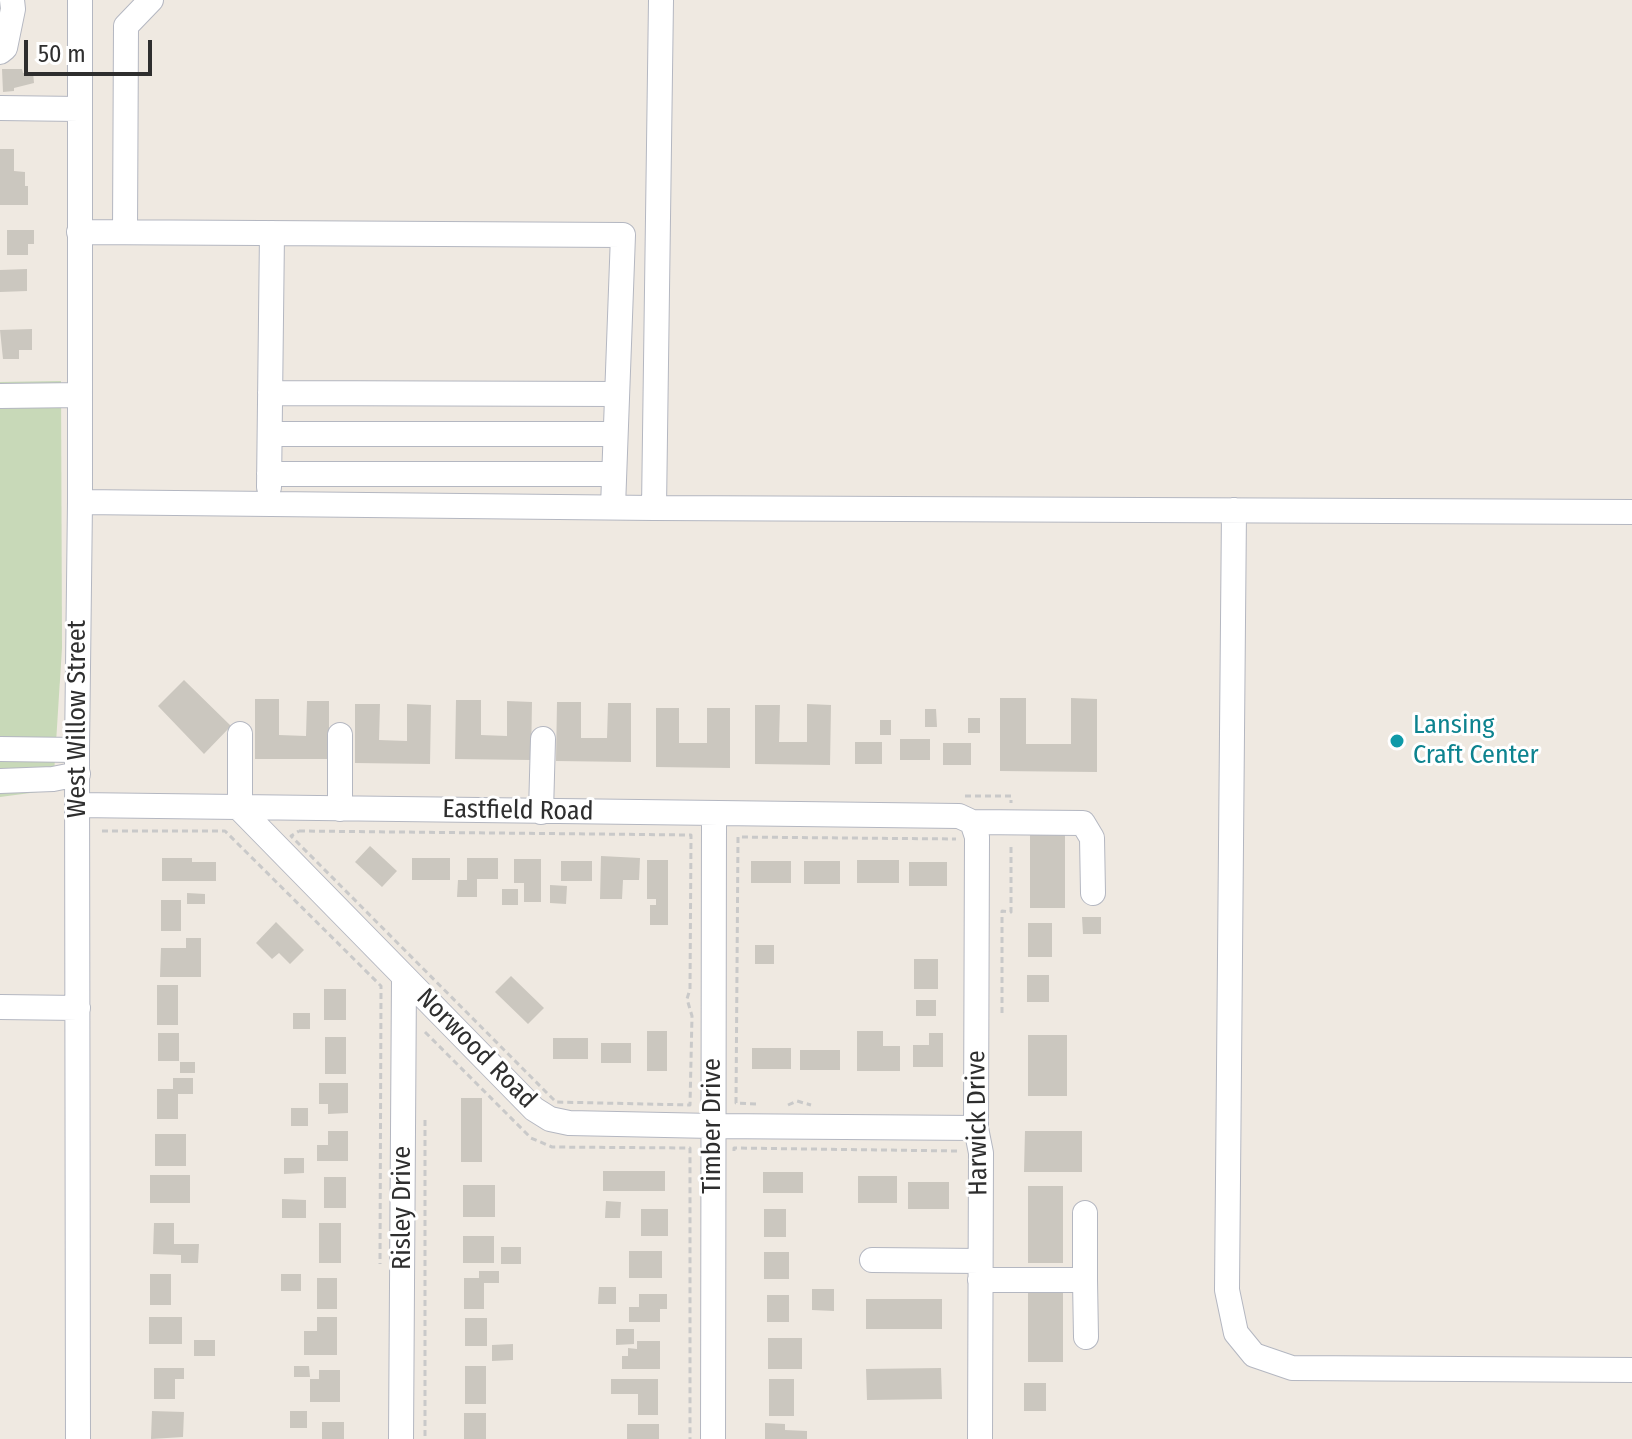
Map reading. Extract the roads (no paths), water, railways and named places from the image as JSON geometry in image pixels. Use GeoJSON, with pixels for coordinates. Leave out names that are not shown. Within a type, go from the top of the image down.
{"type":"FeatureCollection","features":[{"type":"Feature","properties":{"kind":"street"},"geometry":{"type":"LineString","coordinates":[[0,52],[5,48],[12,0]]}},
{"type":"Feature","properties":{"kind":"street","name":"West Willow Street"},"geometry":{"type":"LineString","coordinates":[[78,1439],[80,0]]}},
{"type":"Feature","properties":{"kind":"street"},"geometry":{"type":"LineString","coordinates":[[125,232],[126,26],[151,0]]}},
{"type":"Feature","properties":{"kind":"street"},"geometry":{"type":"LineString","coordinates":[[654,508],[661,0]]}},
{"type":"Feature","properties":{"kind":"street"},"geometry":{"type":"LineString","coordinates":[[0,108],[79,109]]}},
{"type":"Feature","properties":{"kind":"street"},"geometry":{"type":"LineString","coordinates":[[79,232],[623,235],[613,507]]}},
{"type":"Feature","properties":{"kind":"street"},"geometry":{"type":"LineString","coordinates":[[269,504],[272,233]]}},
{"type":"Feature","properties":{"kind":"street"},"geometry":{"type":"LineString","coordinates":[[270,393],[617,394]]}},
{"type":"Feature","properties":{"kind":"street"},"geometry":{"type":"LineString","coordinates":[[0,396],[80,395]]}},
{"type":"Feature","properties":{"kind":"street"},"geometry":{"type":"LineString","coordinates":[[270,434],[615,434]]}},
{"type":"Feature","properties":{"kind":"street"},"geometry":{"type":"LineString","coordinates":[[269,474],[614,474]]}},
{"type":"Feature","properties":{"kind":"street"},"geometry":{"type":"LineString","coordinates":[[80,502],[1632,512]]}},
{"type":"Feature","properties":{"kind":"street"},"geometry":{"type":"LineString","coordinates":[[1234,510],[1227,1290],[1236,1333],[1254,1355],[1292,1368],[1632,1370]]}},
{"type":"Feature","properties":{"kind":"street"},"geometry":{"type":"LineString","coordinates":[[240,734],[240,809]]}},
{"type":"Feature","properties":{"kind":"street"},"geometry":{"type":"LineString","coordinates":[[340,735],[340,809]]}},
{"type":"Feature","properties":{"kind":"street"},"geometry":{"type":"LineString","coordinates":[[541,812],[543,739]]}},
{"type":"Feature","properties":{"kind":"street"},"geometry":{"type":"LineString","coordinates":[[0,749],[78,762]]}},
{"type":"Feature","properties":{"kind":"street"},"geometry":{"type":"LineString","coordinates":[[0,781],[53,779],[78,762]]}},
{"type":"Feature","properties":{"kind":"street","name":"Eastfield Road"},"geometry":{"type":"LineString","coordinates":[[78,805],[714,814],[964,826],[1083,823],[1092,838],[1093,893]]}},
{"type":"Feature","properties":{"kind":"street","name":"Norwood Road"},"geometry":{"type":"LineString","coordinates":[[240,809],[534,1109],[550,1119],[569,1123],[976,1128]]}},
{"type":"Feature","properties":{"kind":"street","name":"Timber Drive"},"geometry":{"type":"LineString","coordinates":[[713,1439],[714,814]]}},
{"type":"Feature","properties":{"kind":"street","name":"Harwick Drive"},"geometry":{"type":"LineString","coordinates":[[964,826],[977,837],[976,1128],[981,1153],[980,1439]]}},
{"type":"Feature","properties":{"kind":"street","name":"Risley Drive"},"geometry":{"type":"LineString","coordinates":[[401,1439],[404,977]]}},
{"type":"Feature","properties":{"kind":"street"},"geometry":{"type":"LineString","coordinates":[[0,1007],[78,1008]]}},
{"type":"Feature","properties":{"kind":"street"},"geometry":{"type":"LineString","coordinates":[[1085,1213],[1086,1337]]}},
{"type":"Feature","properties":{"kind":"street"},"geometry":{"type":"LineString","coordinates":[[872,1260],[1085,1280]]}},
{"type":"Feature","properties":{"kind":"place","name":"Lansing Craft Center"},"geometry":{"type":"Point","coordinates":[1397,741]}}]}
